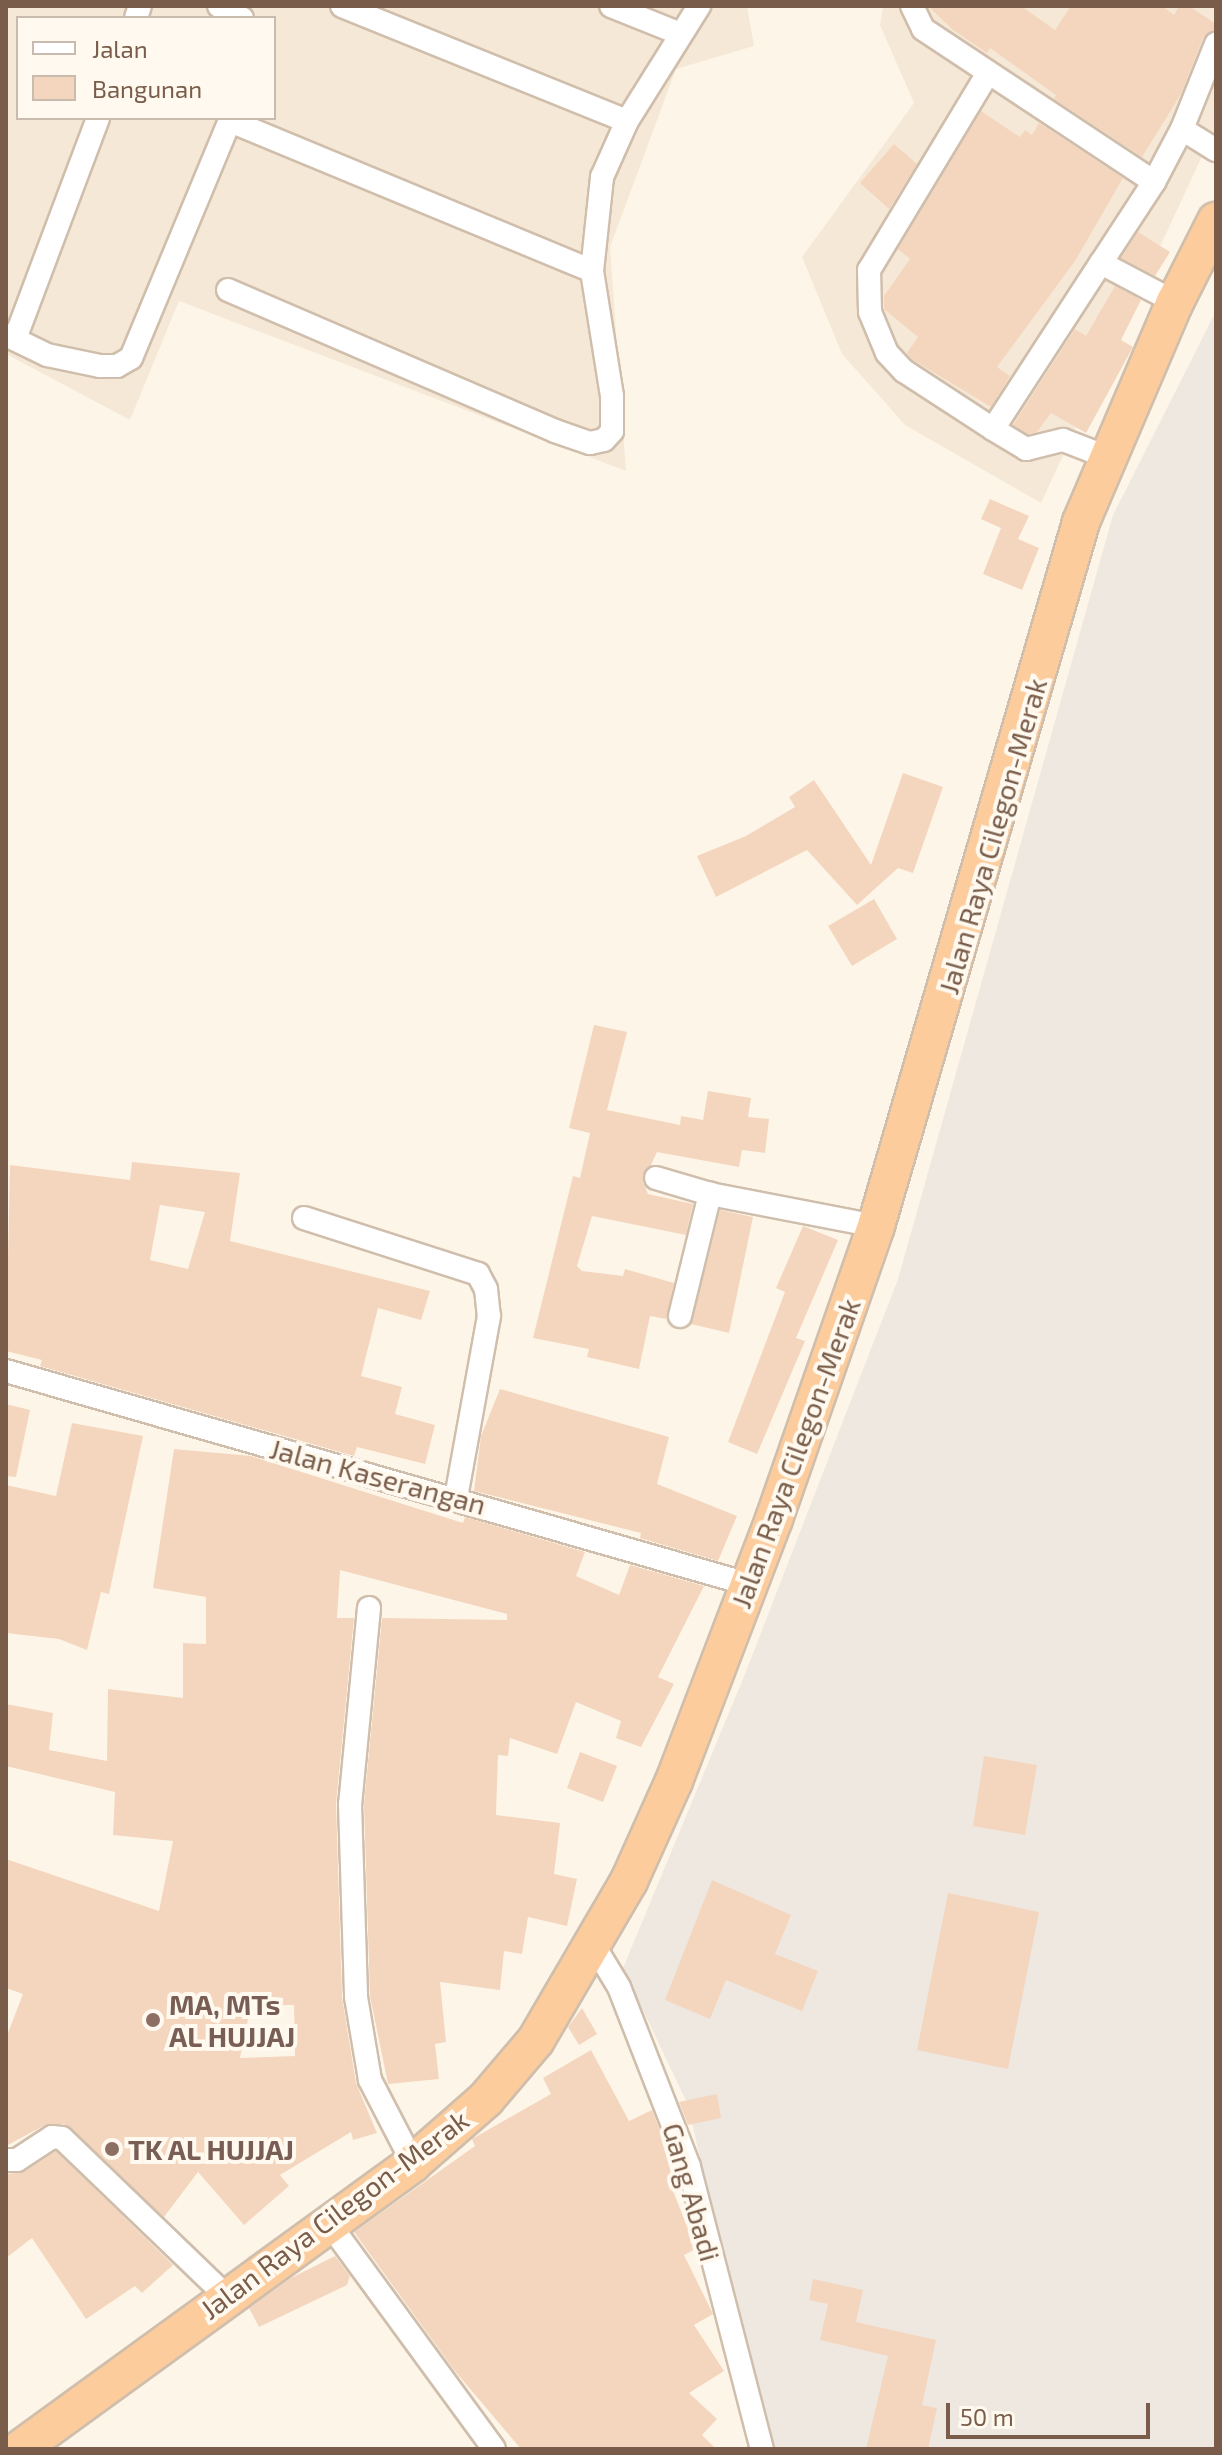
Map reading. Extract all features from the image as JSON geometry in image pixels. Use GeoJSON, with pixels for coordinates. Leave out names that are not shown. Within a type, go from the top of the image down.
{"type":"FeatureCollection","features":[{"type":"Feature","properties":{"kind":"highway","name":"Jalan Raya Cilegon-Merak"},"geometry":{"type":"LineString","coordinates":[[20,2449],[226,2296],[413,2163],[486,2099],[526,2052],[594,1946],[674,1781],[876,1226],[1081,522],[1175,302],[1216,221]]}},
{"type":"Feature","properties":{"kind":"street"},"geometry":{"type":"LineString","coordinates":[[219,6],[238,16]]}},
{"type":"Feature","properties":{"kind":"street"},"geometry":{"type":"LineString","coordinates":[[342,6],[627,121]]}},
{"type":"Feature","properties":{"kind":"street"},"geometry":{"type":"LineString","coordinates":[[611,6],[678,33]]}},
{"type":"Feature","properties":{"kind":"street"},"geometry":{"type":"LineString","coordinates":[[228,290],[590,443],[612,431],[612,396],[592,271],[602,177],[627,121],[646,97],[678,33],[699,6]]}},
{"type":"Feature","properties":{"kind":"street"},"geometry":{"type":"LineString","coordinates":[[912,6],[923,29],[1154,182]]}},
{"type":"Feature","properties":{"kind":"street"},"geometry":{"type":"LineString","coordinates":[[993,429],[1154,182],[1182,129],[1216,44]]}},
{"type":"Feature","properties":{"kind":"street"},"geometry":{"type":"LineString","coordinates":[[988,73],[869,270],[870,312],[875,335],[904,371],[993,429],[1026,449],[1063,440],[1100,472]]}},
{"type":"Feature","properties":{"kind":"street"},"geometry":{"type":"LineString","coordinates":[[97,120],[10,337],[47,355],[100,366],[117,366],[131,358],[235,121],[592,271]]}},
{"type":"Feature","properties":{"kind":"street"},"geometry":{"type":"LineString","coordinates":[[1182,129],[1216,150]]}},
{"type":"Feature","properties":{"kind":"street"},"geometry":{"type":"LineString","coordinates":[[1101,263],[1175,302]]}},
{"type":"Feature","properties":{"kind":"street"},"geometry":{"type":"LineString","coordinates":[[656,1178],[710,1194],[876,1226]]}},
{"type":"Feature","properties":{"kind":"street"},"geometry":{"type":"LineString","coordinates":[[680,1316],[710,1194]]}},
{"type":"Feature","properties":{"kind":"street"},"geometry":{"type":"LineString","coordinates":[[304,1218],[478,1274],[486,1289],[489,1316],[456,1497]]}},
{"type":"Feature","properties":{"kind":"street","name":"Jalan Kaserangan"},"geometry":{"type":"LineString","coordinates":[[6,1371],[456,1497],[748,1584]]}},
{"type":"Feature","properties":{"kind":"street"},"geometry":{"type":"LineString","coordinates":[[369,1608],[350,1804],[356,1997],[370,2080],[413,2163]]}},
{"type":"Feature","properties":{"kind":"street","name":"Gang Abadi"},"geometry":{"type":"LineString","coordinates":[[594,1946],[619,1987],[689,2167],[762,2449]]}},
{"type":"Feature","properties":{"kind":"street"},"geometry":{"type":"LineString","coordinates":[[6,2160],[17,2160],[52,2137],[62,2138],[226,2296]]}},
{"type":"Feature","properties":{"kind":"street"},"geometry":{"type":"LineString","coordinates":[[328,2222],[494,2449]]}},
{"type":"Feature","properties":{"kind":"shaded area"},"geometry":{"type":"Polygon","coordinates":[[[6,6],[747,6],[754,46],[676,69],[610,247],[626,471],[179,301],[130,420],[6,354],[6,6]]]}},
{"type":"Feature","properties":{"kind":"shaded area"},"geometry":{"type":"Polygon","coordinates":[[[883,6],[1216,6],[1216,126],[1041,503],[905,425],[842,354],[802,257],[914,103],[880,25],[883,6]]]}},
{"type":"Feature","properties":{"kind":"shaded area"},"geometry":{"type":"Polygon","coordinates":[[[1216,311],[1216,2449],[771,2449],[758,2413],[688,2105],[623,1968],[745,1674],[898,1279],[1113,515],[1216,311]]]}},
{"type":"Feature","properties":{"kind":"building"},"geometry":{"type":"Polygon","coordinates":[[[928,6],[1021,6],[1055,30],[1071,6],[1162,6],[1174,15],[1179,6],[1189,6],[1216,24],[1216,30],[1203,38],[1181,94],[1142,157],[1054,99],[1056,95],[990,48],[987,53],[953,30],[928,6]]]}},
{"type":"Feature","properties":{"kind":"building"},"geometry":{"type":"Polygon","coordinates":[[[981,111],[1020,137],[1025,130],[1032,135],[1039,123],[1123,178],[1075,261],[997,367],[1010,376],[991,407],[913,360],[907,353],[918,337],[884,309],[884,296],[910,259],[898,249],[981,111]]]}},
{"type":"Feature","properties":{"kind":"building"},"geometry":{"type":"Polygon","coordinates":[[[894,144],[917,164],[889,209],[860,183],[894,144]]]}},
{"type":"Feature","properties":{"kind":"building"},"geometry":{"type":"Polygon","coordinates":[[[1138,232],[1170,252],[1155,276],[1121,258],[1138,232]]]}},
{"type":"Feature","properties":{"kind":"building"},"geometry":{"type":"Polygon","coordinates":[[[1115,286],[1141,300],[1121,340],[1133,347],[1086,433],[1051,413],[1037,432],[1028,434],[1013,425],[1075,329],[1086,336],[1115,286]]]}},
{"type":"Feature","properties":{"kind":"building"},"geometry":{"type":"Polygon","coordinates":[[[990,499],[1029,516],[1018,539],[1039,548],[1022,590],[983,574],[1001,528],[981,519],[990,499]]]}},
{"type":"Feature","properties":{"kind":"building"},"geometry":{"type":"Polygon","coordinates":[[[903,773],[943,787],[913,873],[898,868],[857,905],[807,850],[716,897],[697,856],[746,836],[795,807],[789,797],[814,780],[871,865],[903,773]]]}},
{"type":"Feature","properties":{"kind":"building"},"geometry":{"type":"Polygon","coordinates":[[[874,899],[897,939],[852,966],[828,926],[874,899]]]}},
{"type":"Feature","properties":{"kind":"building"},"geometry":{"type":"Polygon","coordinates":[[[594,1025],[627,1032],[607,1110],[680,1125],[681,1116],[703,1120],[708,1091],[751,1098],[748,1117],[769,1119],[765,1153],[742,1150],[739,1167],[657,1152],[643,1182],[648,1194],[693,1204],[686,1235],[592,1216],[577,1266],[582,1271],[623,1276],[625,1269],[674,1283],[666,1319],[650,1316],[639,1369],[587,1357],[589,1349],[533,1338],[573,1176],[580,1178],[590,1133],[569,1128],[594,1025]]]}},
{"type":"Feature","properties":{"kind":"building"},"geometry":{"type":"Polygon","coordinates":[[[132,1162],[240,1173],[230,1241],[430,1291],[421,1320],[378,1308],[361,1376],[402,1387],[395,1414],[435,1425],[425,1464],[357,1447],[354,1456],[40,1366],[42,1360],[6,1351],[10,1165],[130,1180],[132,1162]],[[160,1205],[150,1260],[188,1269],[205,1212],[160,1205]]]}},
{"type":"Feature","properties":{"kind":"building"},"geometry":{"type":"Polygon","coordinates":[[[720,1210],[753,1217],[729,1333],[691,1324],[720,1210]]]}},
{"type":"Feature","properties":{"kind":"building"},"geometry":{"type":"Polygon","coordinates":[[[803,1226],[838,1240],[796,1338],[805,1341],[757,1454],[728,1442],[785,1292],[776,1288],[803,1226]]]}},
{"type":"Feature","properties":{"kind":"building"},"geometry":{"type":"Polygon","coordinates":[[[500,1389],[669,1437],[657,1484],[737,1516],[718,1561],[640,1538],[641,1533],[474,1491],[481,1436],[500,1389]]]}},
{"type":"Feature","properties":{"kind":"building"},"geometry":{"type":"Polygon","coordinates":[[[6,1404],[30,1410],[16,1477],[6,1476],[6,1404]]]}},
{"type":"Feature","properties":{"kind":"building"},"geometry":{"type":"Polygon","coordinates":[[[72,1423],[143,1436],[109,1594],[101,1592],[87,1650],[59,1639],[6,1633],[6,1485],[56,1496],[72,1423]]]}},
{"type":"Feature","properties":{"kind":"building"},"geometry":{"type":"Polygon","coordinates":[[[174,1449],[251,1456],[463,1523],[465,1517],[585,1552],[576,1576],[619,1595],[630,1565],[704,1586],[658,1677],[674,1684],[641,1747],[616,1738],[621,1721],[576,1702],[557,1754],[510,1738],[508,1756],[498,1755],[496,1815],[560,1823],[554,1874],[577,1879],[567,1926],[528,1917],[522,1954],[504,1951],[500,1990],[440,1982],[446,2042],[435,2044],[439,2079],[388,2084],[370,1996],[364,1804],[382,1618],[507,1620],[507,1614],[340,1570],[337,1618],[354,1618],[336,1804],[342,1997],[356,2083],[377,2133],[353,2140],[351,2132],[280,2175],[289,2186],[244,2225],[198,2172],[164,2217],[64,2124],[45,2125],[6,2146],[6,2038],[23,1994],[6,1988],[6,1859],[159,1911],[173,1841],[113,1835],[115,1792],[6,1766],[6,1704],[53,1713],[49,1750],[107,1761],[108,1689],[183,1698],[183,1643],[206,1644],[206,1597],[153,1588],[174,1449]],[[251,2005],[240,2058],[295,2056],[294,2005],[251,2005]]]}},
{"type":"Feature","properties":{"kind":"building"},"geometry":{"type":"Polygon","coordinates":[[[580,1752],[617,1766],[603,1802],[567,1788],[580,1752]]]}},
{"type":"Feature","properties":{"kind":"building"},"geometry":{"type":"Polygon","coordinates":[[[984,1756],[1037,1765],[1025,1835],[973,1826],[984,1756]]]}},
{"type":"Feature","properties":{"kind":"building"},"geometry":{"type":"Polygon","coordinates":[[[712,1880],[791,1915],[775,1954],[818,1971],[802,2011],[726,1980],[710,2019],[665,2000],[712,1880]]]}},
{"type":"Feature","properties":{"kind":"building"},"geometry":{"type":"Polygon","coordinates":[[[948,1893],[1039,1912],[1008,2069],[917,2050],[948,1893]]]}},
{"type":"Feature","properties":{"kind":"building"},"geometry":{"type":"Polygon","coordinates":[[[582,2008],[597,2034],[579,2045],[568,2027],[582,2008]]]}},
{"type":"Feature","properties":{"kind":"building"},"geometry":{"type":"Polygon","coordinates":[[[591,2050],[629,2121],[652,2110],[676,2171],[680,2188],[673,2191],[696,2249],[684,2255],[713,2314],[694,2325],[724,2371],[689,2393],[717,2419],[702,2435],[716,2449],[521,2449],[454,2370],[354,2232],[475,2146],[472,2139],[551,2094],[543,2078],[591,2050]]]}},
{"type":"Feature","properties":{"kind":"building"},"geometry":{"type":"Polygon","coordinates":[[[717,2094],[721,2118],[688,2125],[679,2102],[717,2094]]]}},
{"type":"Feature","properties":{"kind":"building"},"geometry":{"type":"Polygon","coordinates":[[[56,2151],[173,2265],[142,2293],[135,2286],[86,2319],[32,2238],[6,2258],[6,2174],[24,2172],[56,2151]]]}},
{"type":"Feature","properties":{"kind":"building"},"geometry":{"type":"Polygon","coordinates":[[[335,2256],[350,2276],[347,2285],[259,2327],[249,2308],[291,2278],[335,2256]]]}},
{"type":"Feature","properties":{"kind":"building"},"geometry":{"type":"Polygon","coordinates":[[[813,2279],[863,2290],[856,2322],[936,2340],[922,2405],[937,2408],[928,2449],[866,2449],[888,2356],[820,2340],[828,2304],[809,2300],[813,2279]]]}},
{"type":"Feature","properties":{"kind":"place","name":"MA, MTs AL HUJJAJ"},"geometry":{"type":"Point","coordinates":[153,2020]}},
{"type":"Feature","properties":{"kind":"place","name":"TK AL HUJJAJ"},"geometry":{"type":"Point","coordinates":[112,2149]}}]}
